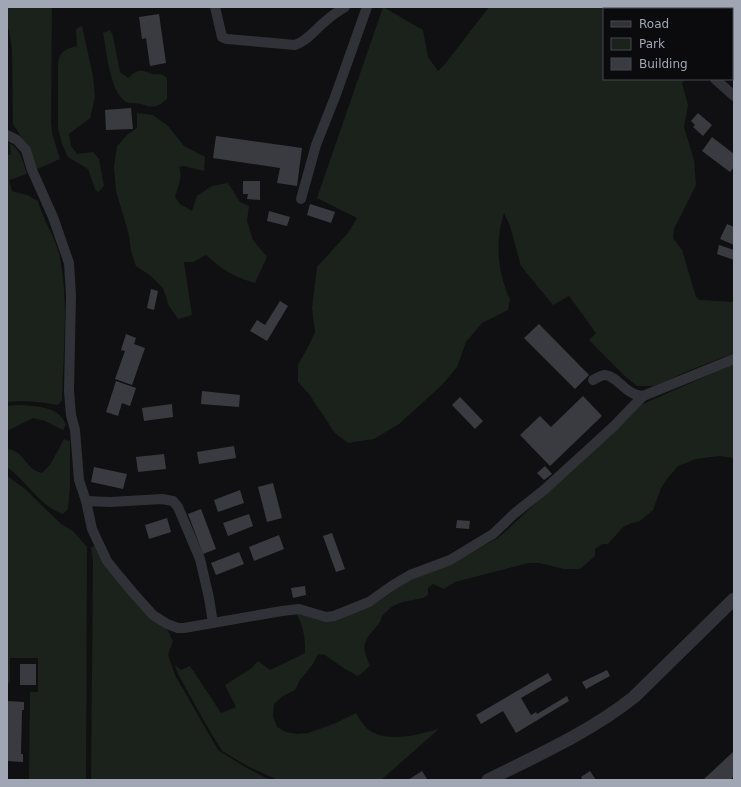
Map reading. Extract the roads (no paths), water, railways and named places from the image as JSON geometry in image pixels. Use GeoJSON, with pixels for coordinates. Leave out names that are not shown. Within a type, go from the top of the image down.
{"type":"FeatureCollection","features":[{"type":"Feature","properties":{"kind":"street"},"geometry":{"type":"LineString","coordinates":[[215,7],[222,37],[227,39],[295,45],[302,43],[326,20],[345,7]]}},
{"type":"Feature","properties":{"kind":"street"},"geometry":{"type":"LineString","coordinates":[[301,199],[316,145],[367,7]]}},
{"type":"Feature","properties":{"kind":"street"},"geometry":{"type":"LineString","coordinates":[[716,80],[734,96]]}},
{"type":"Feature","properties":{"kind":"street"},"geometry":{"type":"LineString","coordinates":[[7,135],[17,140],[26,150],[32,170],[53,217],[69,263],[71,296],[69,391],[71,415],[75,430],[79,480],[86,501],[92,529],[107,560],[119,576],[153,615],[166,624],[178,628],[184,628],[299,609],[326,617],[334,616],[369,602],[410,575],[450,560],[493,534],[613,427],[643,396]]}},
{"type":"Feature","properties":{"kind":"street"},"geometry":{"type":"LineString","coordinates":[[593,380],[604,375],[612,377],[636,396],[643,396],[734,358]]}},
{"type":"Feature","properties":{"kind":"street"},"geometry":{"type":"LineString","coordinates":[[86,501],[110,502],[162,499],[173,501],[178,507],[200,559],[214,623]]}},
{"type":"Feature","properties":{"kind":"street"},"geometry":{"type":"LineString","coordinates":[[488,780],[579,733],[620,708],[734,599]]}}]}
